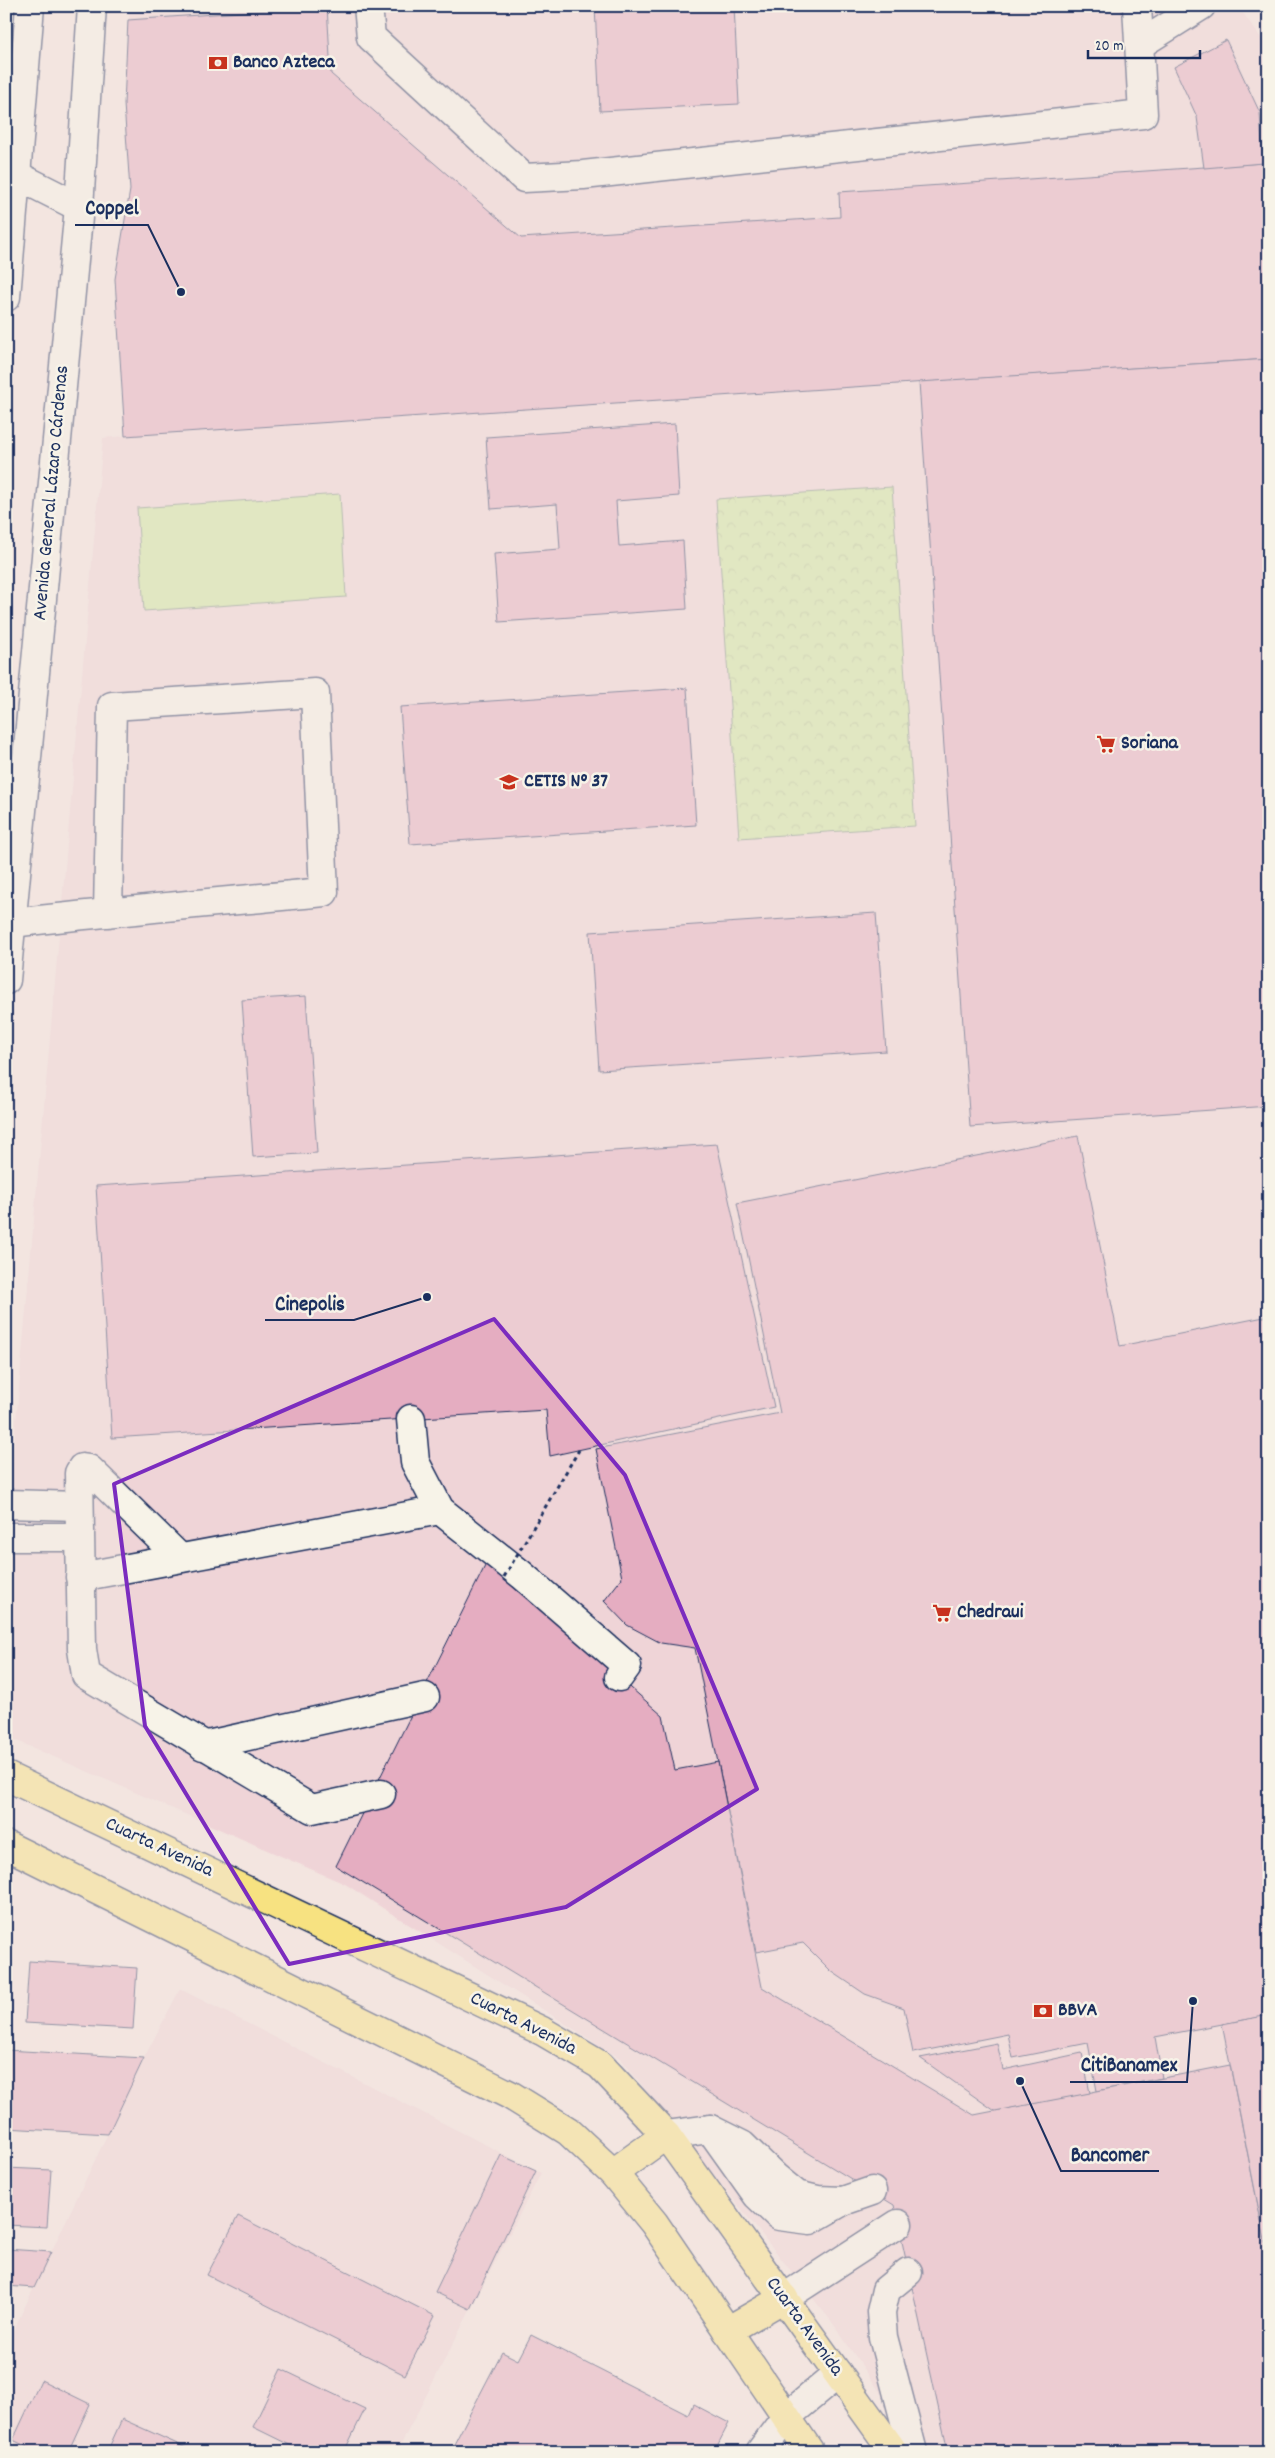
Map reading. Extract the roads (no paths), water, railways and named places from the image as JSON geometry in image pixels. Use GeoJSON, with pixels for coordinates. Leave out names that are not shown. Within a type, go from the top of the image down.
{"type":"FeatureCollection","features":[{"type":"Feature","properties":{"kind":"main road","name":"Cuarta Avenida"},"geometry":{"type":"LineString","coordinates":[[6,1776],[542,2031],[600,2065],[666,2134],[894,2452]]}},
{"type":"Feature","properties":{"kind":"main road"},"geometry":{"type":"LineString","coordinates":[[6,1845],[510,2094],[568,2131],[613,2173],[654,2223],[810,2452]]}},
{"type":"Feature","properties":{"kind":"main road"},"geometry":{"type":"LineString","coordinates":[[613,2173],[666,2134]]}},
{"type":"Feature","properties":{"kind":"main road"},"geometry":{"type":"LineString","coordinates":[[727,2331],[784,2298]]}},
{"type":"Feature","properties":{"kind":"street"},"geometry":{"type":"LineString","coordinates":[[6,297],[12,172],[30,6]]}},
{"type":"Feature","properties":{"kind":"street","name":"Avenida General Lázaro Cárdenas"},"geometry":{"type":"LineString","coordinates":[[6,980],[79,207],[92,6]]}},
{"type":"Feature","properties":{"kind":"street"},"geometry":{"type":"LineString","coordinates":[[368,6],[371,37],[524,178],[582,175],[1144,114],[1137,6]]}},
{"type":"Feature","properties":{"kind":"street"},"geometry":{"type":"LineString","coordinates":[[1139,45],[1201,6]]}},
{"type":"Feature","properties":{"kind":"street"},"geometry":{"type":"LineString","coordinates":[[12,172],[79,207]]}},
{"type":"Feature","properties":{"kind":"street"},"geometry":{"type":"LineString","coordinates":[[12,923],[108,914],[324,892],[315,693],[112,706],[108,914]]}},
{"type":"Feature","properties":{"kind":"street"},"geometry":{"type":"LineString","coordinates":[[411,1419],[415,1462],[440,1510],[522,1575],[627,1666],[619,1677]]}},
{"type":"Feature","properties":{"kind":"street"},"geometry":{"type":"LineString","coordinates":[[180,1558],[89,1469],[82,1468],[79,1473],[79,1537],[82,1649],[86,1675],[312,1809],[381,1794]]}},
{"type":"Feature","properties":{"kind":"street"},"geometry":{"type":"LineString","coordinates":[[6,1504],[79,1506]]}},
{"type":"Feature","properties":{"kind":"street"},"geometry":{"type":"LineString","coordinates":[[80,1577],[440,1510]]}},
{"type":"Feature","properties":{"kind":"street"},"geometry":{"type":"LineString","coordinates":[[6,1537],[79,1537]]}},
{"type":"Feature","properties":{"kind":"street"},"geometry":{"type":"LineString","coordinates":[[203,1746],[425,1697]]}},
{"type":"Feature","properties":{"kind":"street"},"geometry":{"type":"LineString","coordinates":[[666,2134],[710,2129],[742,2145],[797,2195],[818,2200],[843,2202],[872,2192]]}},
{"type":"Feature","properties":{"kind":"street"},"geometry":{"type":"LineString","coordinates":[[784,2298],[898,2224]]}},
{"type":"Feature","properties":{"kind":"street"},"geometry":{"type":"LineString","coordinates":[[908,2272],[886,2290],[880,2312],[884,2337],[913,2452]]}},
{"type":"Feature","properties":{"kind":"street"},"geometry":{"type":"LineString","coordinates":[[760,2452],[786,2417],[838,2374]]}},
{"type":"Feature","properties":{"kind":"place","name":"Banco Azteca"},"geometry":{"type":"Point","coordinates":[218,63]}},
{"type":"Feature","properties":{"kind":"place","name":"Coppel"},"geometry":{"type":"Point","coordinates":[181,292]}},
{"type":"Feature","properties":{"kind":"place","name":"Soriana"},"geometry":{"type":"Point","coordinates":[1106,744]}},
{"type":"Feature","properties":{"kind":"place","name":"CETIS N° 37"},"geometry":{"type":"Point","coordinates":[509,782]}},
{"type":"Feature","properties":{"kind":"place","name":"Cinepolis"},"geometry":{"type":"Point","coordinates":[427,1297]}},
{"type":"Feature","properties":{"kind":"place","name":"Chedraui"},"geometry":{"type":"Point","coordinates":[942,1613]}},
{"type":"Feature","properties":{"kind":"place","name":"CitiBanamex"},"geometry":{"type":"Point","coordinates":[1193,2001]}},
{"type":"Feature","properties":{"kind":"place","name":"BBVA"},"geometry":{"type":"Point","coordinates":[1043,2011]}},
{"type":"Feature","properties":{"kind":"place","name":"Bancomer"},"geometry":{"type":"Point","coordinates":[1020,2081]}}]}
